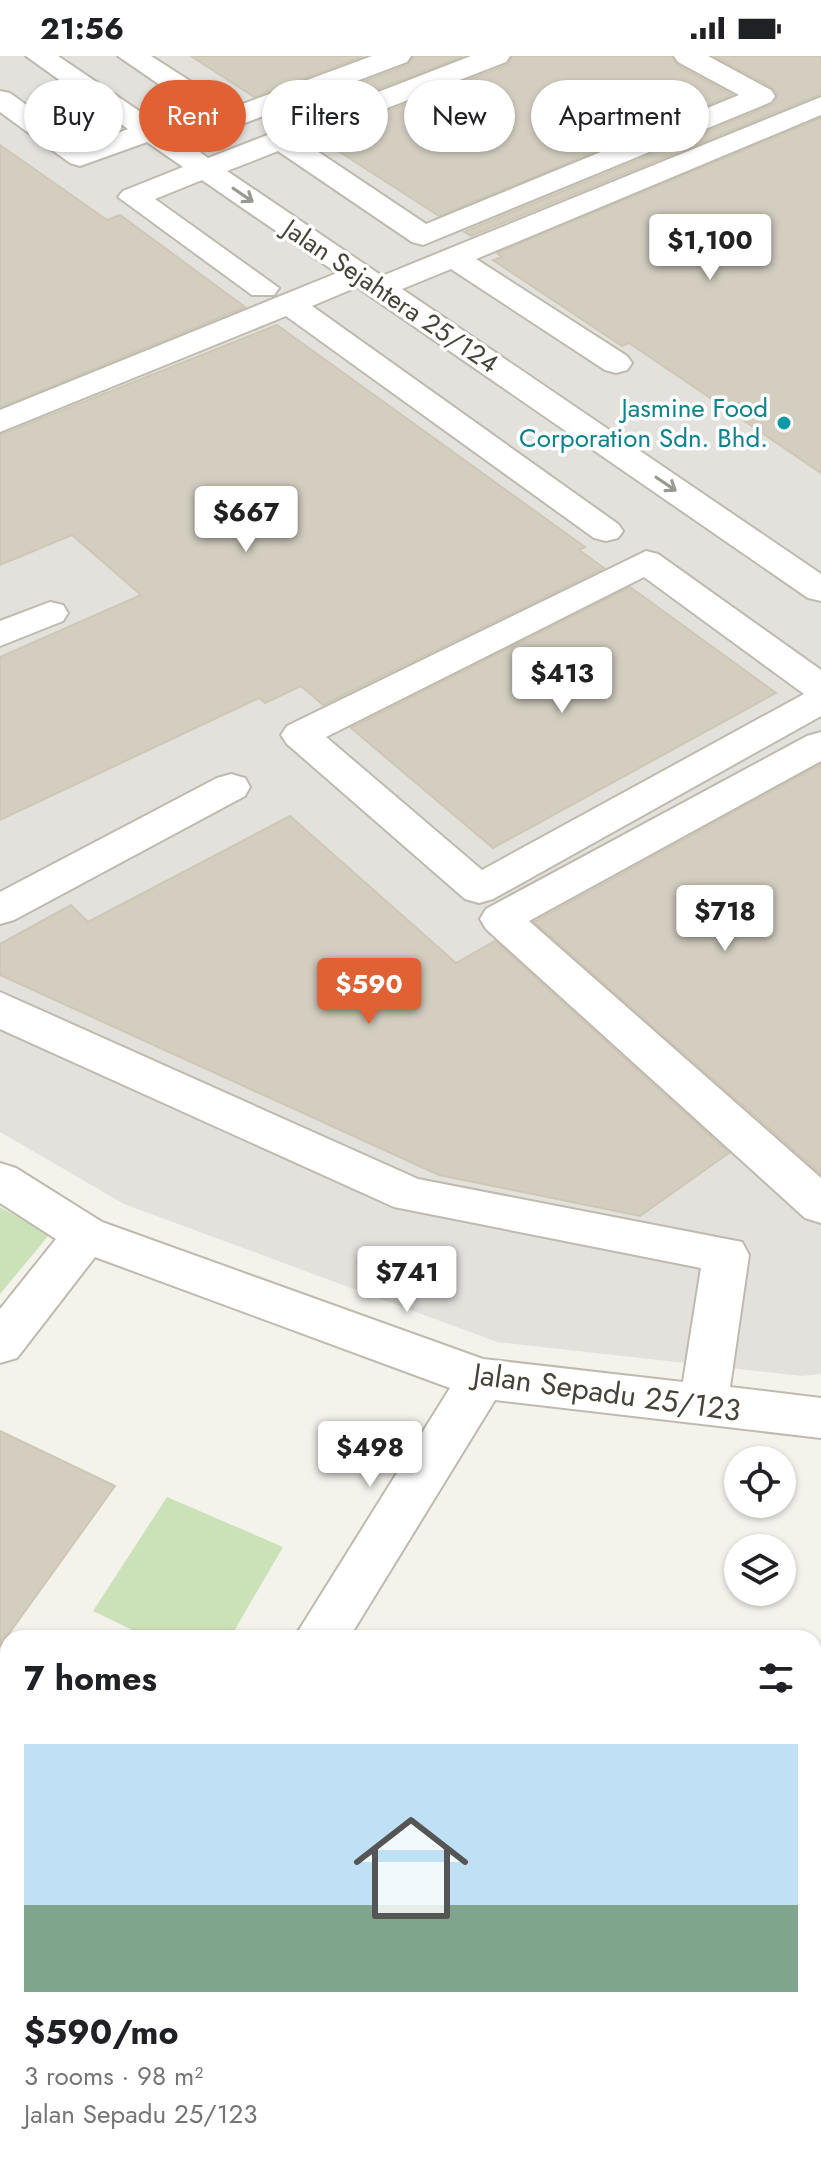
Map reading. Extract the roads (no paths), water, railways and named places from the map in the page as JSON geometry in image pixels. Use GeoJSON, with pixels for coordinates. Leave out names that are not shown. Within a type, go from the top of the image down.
{"type":"FeatureCollection","features":[{"type":"Feature","properties":{"kind":"street","name":"Jalan Sejahtera 25/124"},"geometry":{"type":"LineString","coordinates":[[40,56],[139,124]]}},
{"type":"Feature","properties":{"kind":"street"},"geometry":{"type":"LineString","coordinates":[[132,56],[169,80]]}},
{"type":"Feature","properties":{"kind":"street"},"geometry":{"type":"LineString","coordinates":[[246,113],[397,56]]}},
{"type":"Feature","properties":{"kind":"street"},"geometry":{"type":"LineString","coordinates":[[388,97],[496,56]]}},
{"type":"Feature","properties":{"kind":"street"},"geometry":{"type":"LineString","coordinates":[[299,152],[423,236],[761,96],[688,56]]}},
{"type":"Feature","properties":{"kind":"street"},"geometry":{"type":"LineString","coordinates":[[0,99],[80,157],[139,142]]}},
{"type":"Feature","properties":{"kind":"street"},"geometry":{"type":"LineString","coordinates":[[177,324],[358,274],[453,257],[821,105]]}},
{"type":"Feature","properties":{"kind":"street"},"geometry":{"type":"LineString","coordinates":[[262,145],[133,197],[606,531]]}},
{"type":"Feature","properties":{"kind":"street","name":"Jalan Sejahtera 25/124"},"geometry":{"type":"LineString","coordinates":[[180,152],[819,585]]}},
{"type":"Feature","properties":{"kind":"street"},"geometry":{"type":"LineString","coordinates":[[453,257],[616,363]]}},
{"type":"Feature","properties":{"kind":"street"},"geometry":{"type":"LineString","coordinates":[[0,422],[276,296]]}},
{"type":"Feature","properties":{"kind":"street"},"geometry":{"type":"LineString","coordinates":[[821,688],[646,562],[300,735],[479,889],[821,700]]}},
{"type":"Feature","properties":{"kind":"street"},"geometry":{"type":"LineString","coordinates":[[0,635],[50,613]]}},
{"type":"Feature","properties":{"kind":"street"},"geometry":{"type":"LineString","coordinates":[[821,745],[500,919],[821,1205]]}},
{"type":"Feature","properties":{"kind":"street"},"geometry":{"type":"LineString","coordinates":[[0,910],[231,787]]}},
{"type":"Feature","properties":{"kind":"street"},"geometry":{"type":"LineString","coordinates":[[0,1007],[8,1015],[410,1195],[726,1255],[703,1407]]}},
{"type":"Feature","properties":{"kind":"street","name":"Jalan Sepadu 25/123"},"geometry":{"type":"LineString","coordinates":[[0,1180],[86,1235],[482,1379],[703,1407],[821,1418]]}},
{"type":"Feature","properties":{"kind":"street"},"geometry":{"type":"LineString","coordinates":[[0,1344],[86,1235]]}},
{"type":"Feature","properties":{"kind":"street"},"geometry":{"type":"LineString","coordinates":[[325,1630],[482,1379]]}},
{"type":"Feature","properties":{"kind":"place","name":"Jasmine Food Corporation Sdn. Bhd."},"geometry":{"type":"Point","coordinates":[784,423]}}]}
